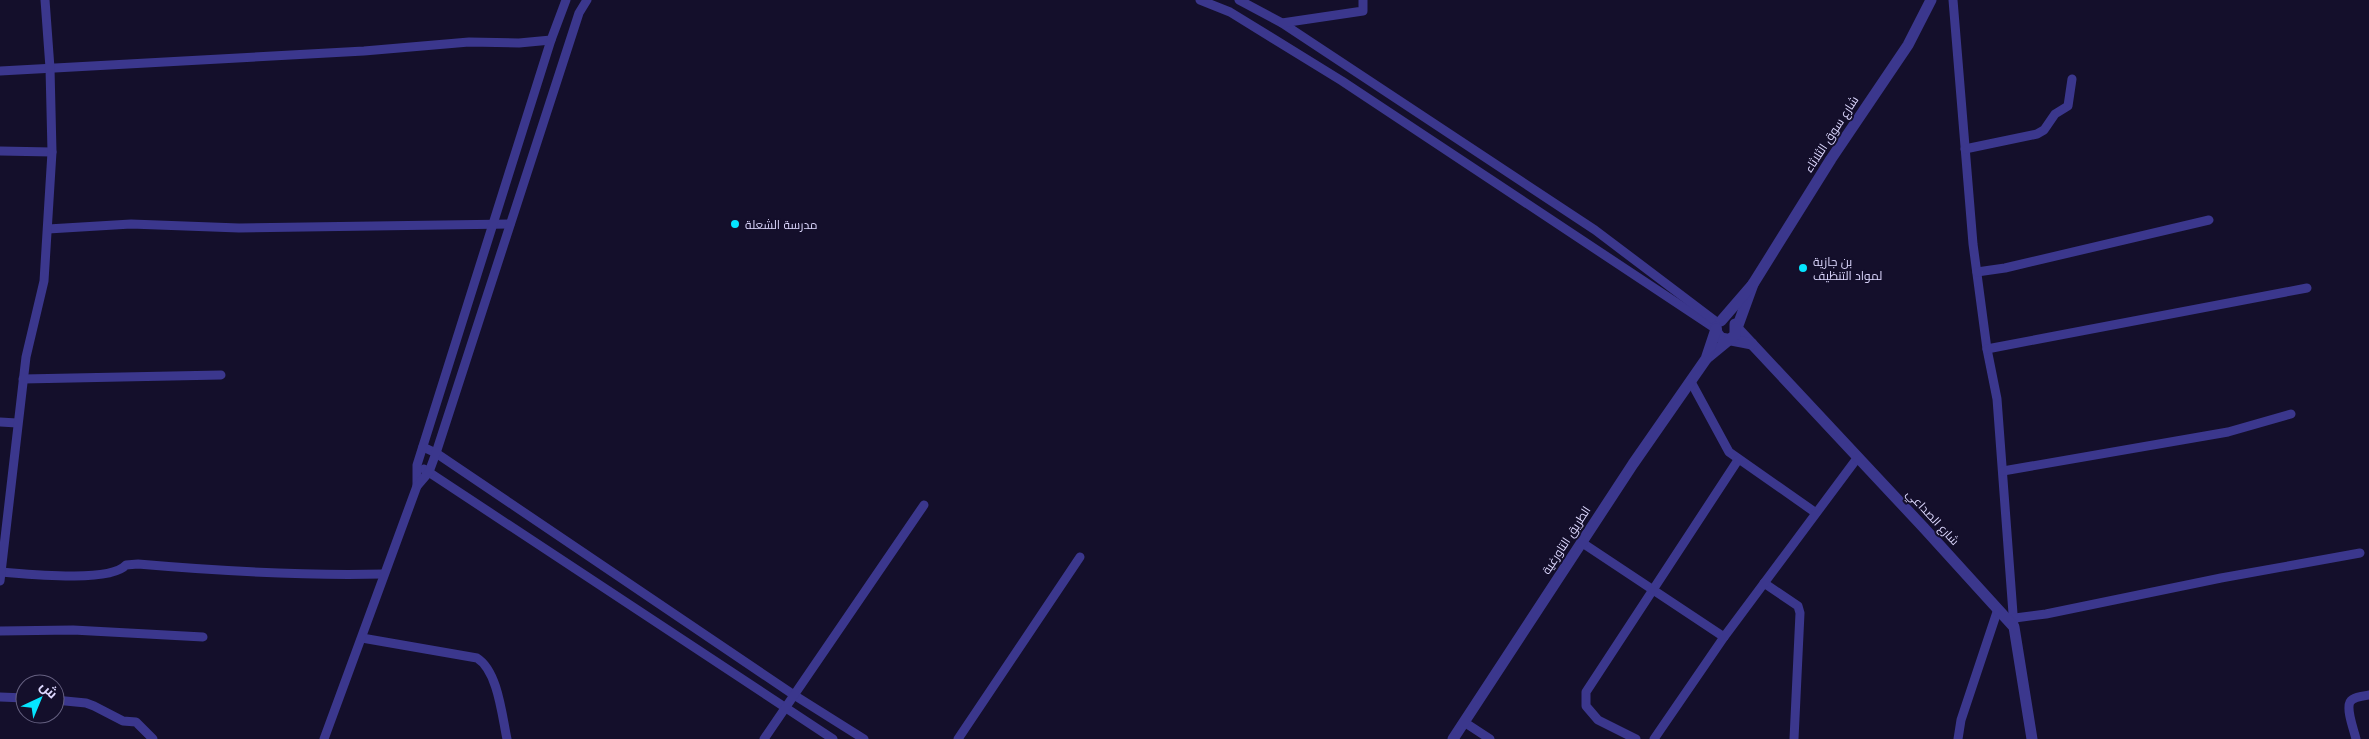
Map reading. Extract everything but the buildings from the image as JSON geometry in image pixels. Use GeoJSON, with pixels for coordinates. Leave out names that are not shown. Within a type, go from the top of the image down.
{"type":"FeatureCollection","features":[{"type":"Feature","properties":{"kind":"street"},"geometry":{"type":"LineString","coordinates":[[45,0],[50,68],[52,152],[48,229],[44,281],[23,378],[1,577],[113,574],[121,571],[126,565],[138,564],[240,573],[331,576],[383,574]]}},
{"type":"Feature","properties":{"kind":"street"},"geometry":{"type":"LineString","coordinates":[[417,486],[417,465],[551,40],[566,0]]}},
{"type":"Feature","properties":{"kind":"street"},"geometry":{"type":"LineString","coordinates":[[324,738],[417,486],[429,472],[436,453],[579,13],[587,0]]}},
{"type":"Feature","properties":{"kind":"street"},"geometry":{"type":"LineString","coordinates":[[1200,0],[1230,12],[1342,81],[1619,263],[1671,301],[1718,324],[1731,320],[1737,328]]}},
{"type":"Feature","properties":{"kind":"street"},"geometry":{"type":"LineString","coordinates":[[1239,0],[1282,23],[1458,137],[1595,230],[1718,324]]}},
{"type":"Feature","properties":{"kind":"street"},"geometry":{"type":"LineString","coordinates":[[1282,23],[1364,11],[1363,0]]}},
{"type":"Feature","properties":{"kind":"street","name":"شارع سوق الثلاثاء"},"geometry":{"type":"LineString","coordinates":[[1753,284],[1826,166],[1908,44],[1931,0]]}},
{"type":"Feature","properties":{"kind":"street"},"geometry":{"type":"LineString","coordinates":[[1953,0],[1977,272],[1987,349],[1997,399],[2014,622],[2032,739]]}},
{"type":"Feature","properties":{"kind":"street"},"geometry":{"type":"LineString","coordinates":[[0,71],[364,51],[470,42],[519,43],[551,40]]}},
{"type":"Feature","properties":{"kind":"street"},"geometry":{"type":"LineString","coordinates":[[1965,149],[2037,134],[2044,130],[2056,114],[2068,106],[2072,79]]}},
{"type":"Feature","properties":{"kind":"street"},"geometry":{"type":"LineString","coordinates":[[1449,153],[1458,137]]}},
{"type":"Feature","properties":{"kind":"street"},"geometry":{"type":"LineString","coordinates":[[0,151],[52,152]]}},
{"type":"Feature","properties":{"kind":"street"},"geometry":{"type":"LineString","coordinates":[[1977,272],[2005,268],[2209,220]]}},
{"type":"Feature","properties":{"kind":"street"},"geometry":{"type":"LineString","coordinates":[[48,229],[131,224],[239,228],[494,222],[510,224]]}},
{"type":"Feature","properties":{"kind":"street"},"geometry":{"type":"LineString","coordinates":[[1706,359],[1718,324],[1753,284]]}},
{"type":"Feature","properties":{"kind":"street"},"geometry":{"type":"LineString","coordinates":[[1706,359],[1727,340],[1736,335],[1753,284]]}},
{"type":"Feature","properties":{"kind":"street"},"geometry":{"type":"LineString","coordinates":[[1987,349],[2307,288]]}},
{"type":"Feature","properties":{"kind":"street"},"geometry":{"type":"LineString","coordinates":[[1718,324],[1718,336],[1727,340],[1752,344]]}},
{"type":"Feature","properties":{"kind":"street","name":"شارع الصداعي"},"geometry":{"type":"LineString","coordinates":[[1737,328],[1998,609],[2014,622]]}},
{"type":"Feature","properties":{"kind":"street","name":"الطريق التاورغية"},"geometry":{"type":"LineString","coordinates":[[1453,739],[1581,542],[1706,359]]}},
{"type":"Feature","properties":{"kind":"street"},"geometry":{"type":"LineString","coordinates":[[23,378],[221,375]]}},
{"type":"Feature","properties":{"kind":"street"},"geometry":{"type":"LineString","coordinates":[[1691,382],[1729,452],[1816,513]]}},
{"type":"Feature","properties":{"kind":"street"},"geometry":{"type":"LineString","coordinates":[[2003,471],[2228,432],[2291,414]]}},
{"type":"Feature","properties":{"kind":"street"},"geometry":{"type":"LineString","coordinates":[[0,422],[17,423]]}},
{"type":"Feature","properties":{"kind":"street"},"geometry":{"type":"LineString","coordinates":[[423,447],[436,453],[864,739]]}},
{"type":"Feature","properties":{"kind":"street"},"geometry":{"type":"LineString","coordinates":[[1654,739],[1724,636],[1858,457]]}},
{"type":"Feature","properties":{"kind":"street"},"geometry":{"type":"LineString","coordinates":[[1636,739],[1598,720],[1586,706],[1586,692],[1738,460]]}},
{"type":"Feature","properties":{"kind":"street"},"geometry":{"type":"LineString","coordinates":[[417,465],[833,739]]}},
{"type":"Feature","properties":{"kind":"street"},"geometry":{"type":"LineString","coordinates":[[764,739],[924,505]]}},
{"type":"Feature","properties":{"kind":"street"},"geometry":{"type":"LineString","coordinates":[[1581,542],[1724,636]]}},
{"type":"Feature","properties":{"kind":"street"},"geometry":{"type":"LineString","coordinates":[[2014,622],[2221,578],[2360,553]]}},
{"type":"Feature","properties":{"kind":"street"},"geometry":{"type":"LineString","coordinates":[[958,739],[1080,557]]}},
{"type":"Feature","properties":{"kind":"street"},"geometry":{"type":"LineString","coordinates":[[1764,583],[1798,606],[1800,613],[1794,739]]}},
{"type":"Feature","properties":{"kind":"street"},"geometry":{"type":"LineString","coordinates":[[1958,739],[1961,720],[1998,609]]}},
{"type":"Feature","properties":{"kind":"street"},"geometry":{"type":"LineString","coordinates":[[0,632],[73,630],[203,637]]}},
{"type":"Feature","properties":{"kind":"street"},"geometry":{"type":"LineString","coordinates":[[362,638],[477,658],[486,664],[493,677],[508,739]]}},
{"type":"Feature","properties":{"kind":"street"},"geometry":{"type":"LineString","coordinates":[[2356,739],[2349,708],[2350,702],[2355,698],[2369,695]]}},
{"type":"Feature","properties":{"kind":"street"},"geometry":{"type":"LineString","coordinates":[[0,697],[15,698]]}},
{"type":"Feature","properties":{"kind":"street"},"geometry":{"type":"LineString","coordinates":[[65,701],[86,703],[123,721],[136,722],[153,739]]}},
{"type":"Feature","properties":{"kind":"street"},"geometry":{"type":"LineString","coordinates":[[1464,722],[1490,739]]}},
{"type":"Feature","properties":{"kind":"place","name":"مدرسة الشعلة"},"geometry":{"type":"Point","coordinates":[735,224]}},
{"type":"Feature","properties":{"kind":"place","name":"بن جازية لمواد التنظيف"},"geometry":{"type":"Point","coordinates":[1803,268]}}]}
